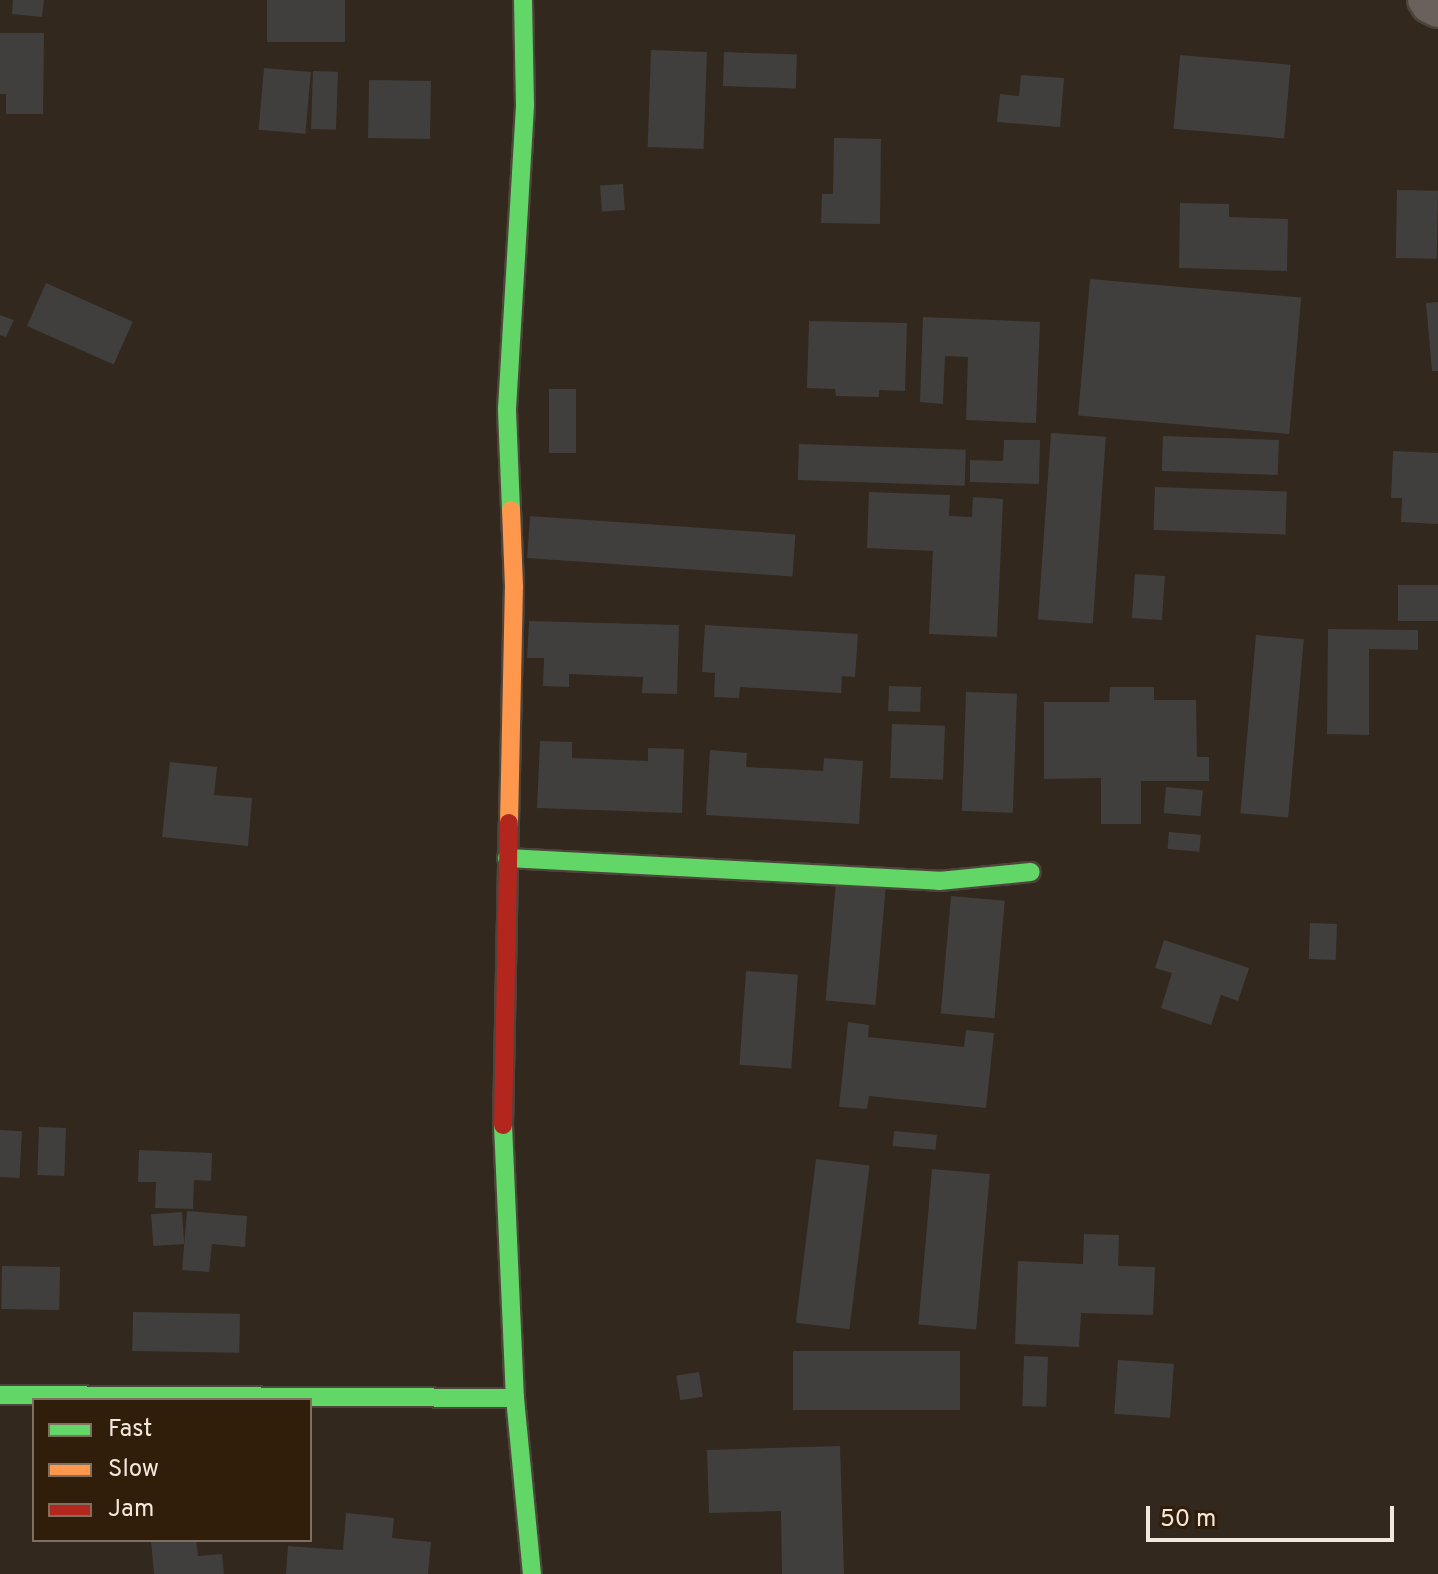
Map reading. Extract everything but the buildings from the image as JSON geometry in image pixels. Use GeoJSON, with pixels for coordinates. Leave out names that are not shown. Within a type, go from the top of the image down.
{"type":"FeatureCollection","features":[{"type":"Feature","properties":{"kind":"street"},"geometry":{"type":"LineString","coordinates":[[523,0],[525,105],[507,409],[514,587],[503,1115],[515,1398],[532,1574]]}},
{"type":"Feature","properties":{"kind":"street"},"geometry":{"type":"LineString","coordinates":[[1424,0],[1438,11]]}},
{"type":"Feature","properties":{"kind":"street"},"geometry":{"type":"LineString","coordinates":[[507,858],[939,881],[1031,872]]}},
{"type":"Feature","properties":{"kind":"street"},"geometry":{"type":"LineString","coordinates":[[0,1395],[515,1398]]}},
{"type":"Feature","properties":{"kind":"traffic: fast"},"geometry":{"type":"LineString","coordinates":[[511,510],[507,409],[525,105],[523,0]]}},
{"type":"Feature","properties":{"kind":"traffic: fast"},"geometry":{"type":"LineString","coordinates":[[507,858],[939,881],[1031,872]]}},
{"type":"Feature","properties":{"kind":"traffic: fast"},"geometry":{"type":"LineString","coordinates":[[503,1125],[515,1398],[532,1574]]}},
{"type":"Feature","properties":{"kind":"traffic: fast"},"geometry":{"type":"LineString","coordinates":[[0,1395],[515,1398]]}},
{"type":"Feature","properties":{"kind":"traffic: slow"},"geometry":{"type":"LineString","coordinates":[[509,823],[514,587],[511,510]]}},
{"type":"Feature","properties":{"kind":"traffic: jam"},"geometry":{"type":"LineString","coordinates":[[503,1125],[509,823]]}}]}
